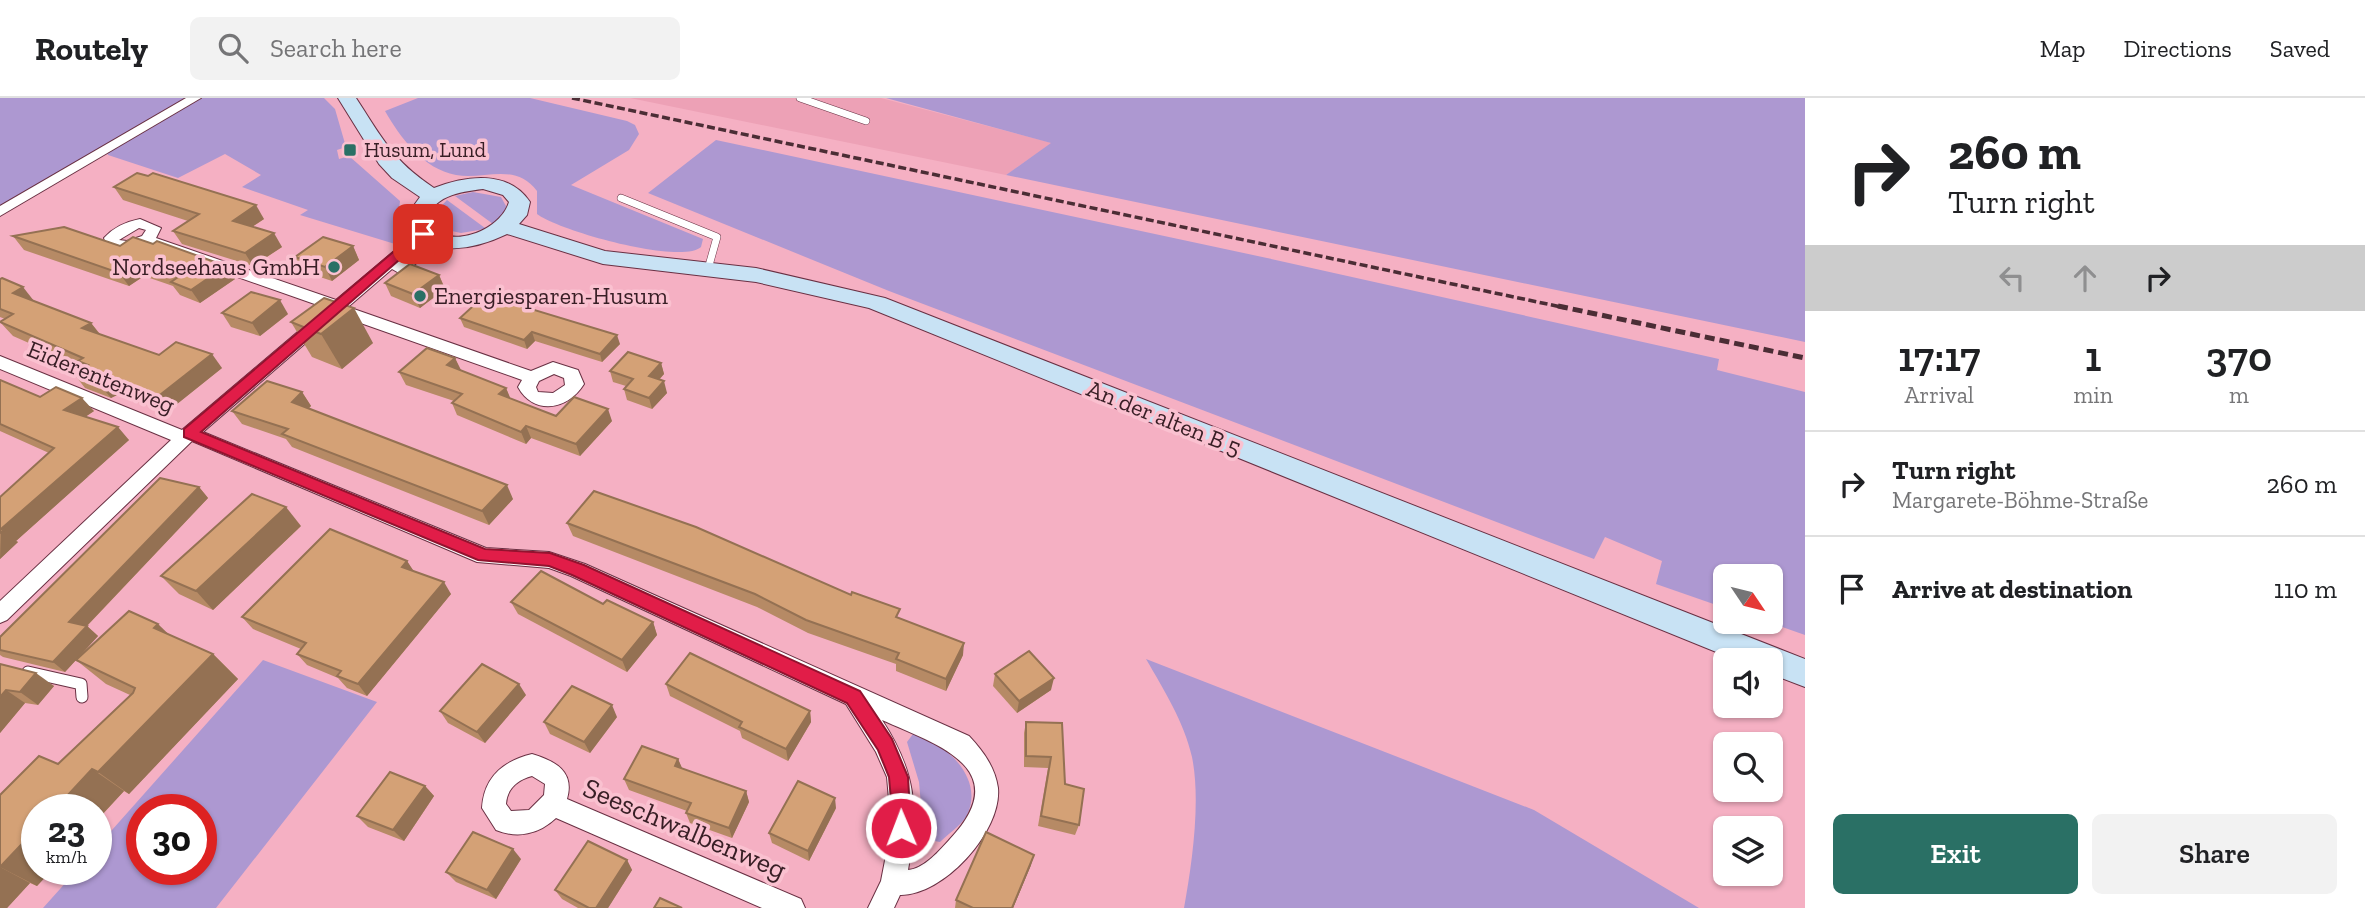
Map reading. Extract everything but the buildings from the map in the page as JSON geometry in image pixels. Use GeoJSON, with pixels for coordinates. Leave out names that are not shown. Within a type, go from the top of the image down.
{"type":"FeatureCollection","features":[{"type":"Feature","properties":{"kind":"main road"},"geometry":{"type":"LineString","coordinates":[[347,98],[386,160],[399,174],[433,196]]}},
{"type":"Feature","properties":{"kind":"main road"},"geometry":{"type":"LineString","coordinates":[[474,184],[499,185],[512,190],[520,197],[521,206],[517,217],[506,227],[476,239],[432,238],[416,226],[416,216],[433,196],[474,184]]}},
{"type":"Feature","properties":{"kind":"main road","name":"An der alten B 5"},"geometry":{"type":"LineString","coordinates":[[506,227],[603,257],[799,283],[895,310],[1805,673]]}},
{"type":"Feature","properties":{"kind":"street"},"geometry":{"type":"LineString","coordinates":[[0,212],[195,98]]}},
{"type":"Feature","properties":{"kind":"street"},"geometry":{"type":"LineString","coordinates":[[1,612],[187,435],[342,305],[432,238]]}},
{"type":"Feature","properties":{"kind":"street"},"geometry":{"type":"LineString","coordinates":[[146,240],[342,305],[532,377]]}},
{"type":"Feature","properties":{"kind":"street","name":"Eiderentenweg"},"geometry":{"type":"LineString","coordinates":[[0,362],[484,556],[550,560],[578,570],[961,744],[972,754],[985,785],[987,800],[976,830],[920,881],[893,883]]}},
{"type":"Feature","properties":{"kind":"street"},"geometry":{"type":"LineString","coordinates":[[854,697],[886,745],[898,777],[902,811],[893,883],[881,908]]}},
{"type":"Feature","properties":{"kind":"street","name":"Seeschwalbenweg"},"geometry":{"type":"LineString","coordinates":[[553,805],[792,908]]}},
{"type":"Feature","properties":{"kind":"lane"},"geometry":{"type":"LineString","coordinates":[[800,98],[866,121]]}},
{"type":"Feature","properties":{"kind":"lane"},"geometry":{"type":"LineString","coordinates":[[621,198],[716,237],[708,269]]}},
{"type":"Feature","properties":{"kind":"lane"},"geometry":{"type":"LineString","coordinates":[[13,668],[81,684],[82,697]]}},
{"type":"Feature","properties":{"kind":"shaded area"},"geometry":{"type":"Polygon","coordinates":[[[0,98],[190,98],[0,207],[0,98]]]}},
{"type":"Feature","properties":{"kind":"shaded area"},"geometry":{"type":"Polygon","coordinates":[[[200,98],[324,98],[335,109],[346,147],[337,150],[339,159],[349,156],[400,201],[395,244],[300,215],[308,210],[242,187],[261,175],[225,154],[178,178],[108,155],[107,152],[200,98]]]}},
{"type":"Feature","properties":{"kind":"shaded area"},"geometry":{"type":"Polygon","coordinates":[[[418,98],[530,98],[635,125],[639,134],[629,150],[571,185],[703,239],[701,247],[670,252],[593,237],[537,214],[537,191],[519,177],[499,174],[467,176],[444,172],[423,159],[405,141],[385,111],[418,98]]]}},
{"type":"Feature","properties":{"kind":"shaded area"},"geometry":{"type":"Polygon","coordinates":[[[630,98],[881,98],[1052,143],[1006,175],[630,98]]]}},
{"type":"Feature","properties":{"kind":"shaded area"},"geometry":{"type":"Polygon","coordinates":[[[886,98],[1805,98],[1805,342],[1006,175],[1051,143],[886,98]]]}},
{"type":"Feature","properties":{"kind":"shaded area"},"geometry":{"type":"Polygon","coordinates":[[[716,140],[1267,258],[1719,359],[1717,370],[1805,392],[1805,635],[1783,627],[1783,564],[1713,564],[1713,604],[1656,584],[1662,561],[1605,537],[1594,559],[889,291],[648,193],[716,140]]]}},
{"type":"Feature","properties":{"kind":"shaded area"},"geometry":{"type":"Polygon","coordinates":[[[473,192],[501,197],[506,206],[505,214],[493,224],[455,196],[473,192]]]}},
{"type":"Feature","properties":{"kind":"shaded area"},"geometry":{"type":"Polygon","coordinates":[[[447,200],[485,229],[461,233],[438,228],[432,216],[447,200]]]}},
{"type":"Feature","properties":{"kind":"shaded area"},"geometry":{"type":"Polygon","coordinates":[[[1146,659],[1534,810],[1699,908],[1184,908],[1196,813],[1195,774],[1179,719],[1146,659]]]}},
{"type":"Feature","properties":{"kind":"shaded area"},"geometry":{"type":"Polygon","coordinates":[[[263,660],[377,702],[216,908],[43,908],[64,885],[112,885],[112,830],[126,814],[126,885],[217,885],[217,794],[144,794],[263,660]]]}},
{"type":"Feature","properties":{"kind":"shaded area"},"geometry":{"type":"Polygon","coordinates":[[[913,734],[949,753],[966,775],[971,788],[971,801],[965,819],[940,842],[924,839],[919,782],[907,742],[913,734]]]}},
{"type":"Feature","properties":{"kind":"railway"},"geometry":{"type":"LineString","coordinates":[[572,98],[1566,308]]}},
{"type":"Feature","properties":{"kind":"railway"},"geometry":{"type":"LineString","coordinates":[[1558,306],[1805,358]]}},
{"type":"Feature","properties":{"kind":"place","name":"Husum, Lund"},"geometry":{"type":"Point","coordinates":[350,150]}},
{"type":"Feature","properties":{"kind":"place","name":"Nordseehaus GmbH"},"geometry":{"type":"Point","coordinates":[334,267]}},
{"type":"Feature","properties":{"kind":"place","name":"Energiesparen-Husum"},"geometry":{"type":"Point","coordinates":[420,296]}},
{"type":"Feature","properties":{"kind":"route"},"geometry":{"type":"LineString","coordinates":[[423,234],[190,433],[484,556],[550,560],[578,570],[854,697],[886,745],[898,777],[901,828]]}}]}
